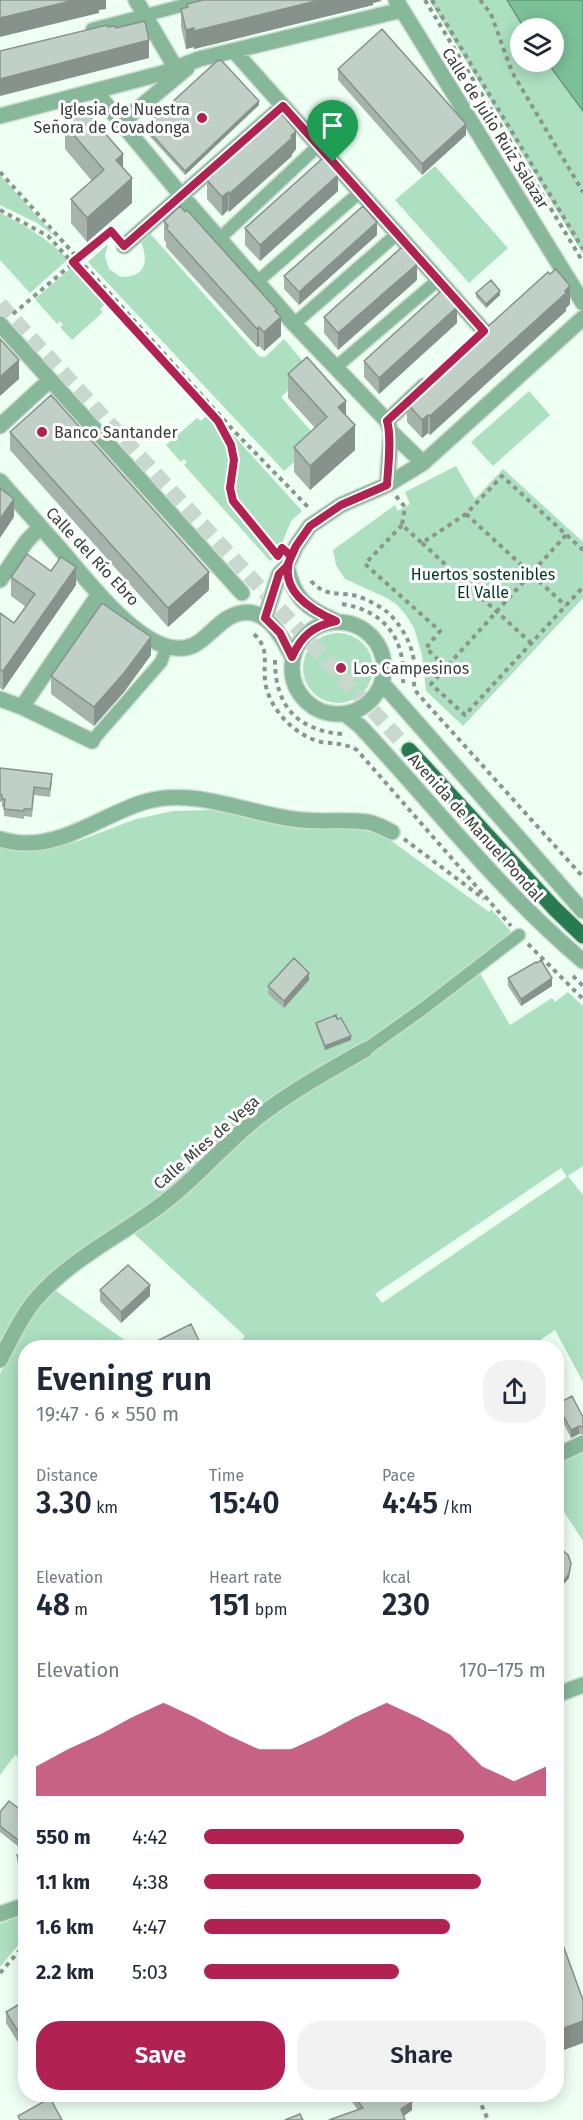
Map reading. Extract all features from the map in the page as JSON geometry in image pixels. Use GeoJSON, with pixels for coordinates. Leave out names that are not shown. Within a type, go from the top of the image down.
{"type":"FeatureCollection","features":[{"type":"Feature","properties":{"kind":"main road","name":"Avenida de Manuel Pondal"},"geometry":{"type":"LineString","coordinates":[[409,750],[554,908],[583,936]]}},
{"type":"Feature","properties":{"kind":"street"},"geometry":{"type":"LineString","coordinates":[[136,0],[175,68]]}},
{"type":"Feature","properties":{"kind":"street"},"geometry":{"type":"LineString","coordinates":[[78,32],[204,0]]}},
{"type":"Feature","properties":{"kind":"street","name":"Calle de Julio Ruiz Salazar"},"geometry":{"type":"LineString","coordinates":[[0,116],[163,73],[199,58],[234,51],[399,5],[555,268],[583,303]]}},
{"type":"Feature","properties":{"kind":"street"},"geometry":{"type":"LineString","coordinates":[[234,51],[484,331]]}},
{"type":"Feature","properties":{"kind":"street","name":"Calle de Julio Ruiz Salazar"},"geometry":{"type":"LineString","coordinates":[[121,123],[199,58]]}},
{"type":"Feature","properties":{"kind":"street"},"geometry":{"type":"LineString","coordinates":[[95,91],[181,195],[294,324],[423,463]]}},
{"type":"Feature","properties":{"kind":"street"},"geometry":{"type":"LineString","coordinates":[[124,246],[283,106]]}},
{"type":"Feature","properties":{"kind":"street"},"geometry":{"type":"LineString","coordinates":[[219,238],[318,146]]}},
{"type":"Feature","properties":{"kind":"street"},"geometry":{"type":"LineString","coordinates":[[257,282],[360,192]]}},
{"type":"Feature","properties":{"kind":"street"},"geometry":{"type":"LineString","coordinates":[[294,324],[397,234]]}},
{"type":"Feature","properties":{"kind":"street"},"geometry":{"type":"LineString","coordinates":[[335,368],[438,280]]}},
{"type":"Feature","properties":{"kind":"street"},"geometry":{"type":"LineString","coordinates":[[265,618],[285,559],[303,534],[319,519],[360,495],[387,485],[423,463],[583,318]]}},
{"type":"Feature","properties":{"kind":"street"},"geometry":{"type":"LineString","coordinates":[[0,324],[242,593]]}},
{"type":"Feature","properties":{"kind":"street"},"geometry":{"type":"LineString","coordinates":[[387,485],[389,427],[436,376]]}},
{"type":"Feature","properties":{"kind":"street"},"geometry":{"type":"LineString","coordinates":[[0,426],[50,380]]}},
{"type":"Feature","properties":{"kind":"street","name":"Calle del Río Ebro"},"geometry":{"type":"LineString","coordinates":[[0,481],[99,594],[144,634],[167,646]]}},
{"type":"Feature","properties":{"kind":"street"},"geometry":{"type":"LineString","coordinates":[[0,580],[40,526]]}},
{"type":"Feature","properties":{"kind":"street"},"geometry":{"type":"LineString","coordinates":[[0,699],[22,707],[92,741],[161,662],[167,646],[177,648],[194,645],[229,618],[247,613],[265,618],[280,633],[292,657],[292,677],[295,687],[307,703],[325,713],[345,714],[361,708],[374,698],[382,684],[384,661],[375,640],[358,626],[336,621],[314,611],[301,600],[292,586],[285,559]]}},
{"type":"Feature","properties":{"kind":"street"},"geometry":{"type":"LineString","coordinates":[[22,707],[99,594]]}},
{"type":"Feature","properties":{"kind":"street"},"geometry":{"type":"LineString","coordinates":[[292,657],[303,636],[313,628],[336,621]]}},
{"type":"Feature","properties":{"kind":"street","name":"Avenida de Manuel Pondal"},"geometry":{"type":"LineString","coordinates":[[382,684],[583,911]]}},
{"type":"Feature","properties":{"kind":"street","name":"Avenida de Manuel Pondal"},"geometry":{"type":"LineString","coordinates":[[345,714],[360,726],[471,851],[549,932],[583,962]]}},
{"type":"Feature","properties":{"kind":"street"},"geometry":{"type":"LineString","coordinates":[[0,839],[24,843],[50,839],[146,801],[172,798],[202,800],[279,817],[314,822],[369,822],[392,832]]}},
{"type":"Feature","properties":{"kind":"street","name":"Calle Mies de Vega"},"geometry":{"type":"LineString","coordinates":[[0,1360],[24,1315],[53,1283],[103,1243],[162,1205],[196,1176],[256,1118],[309,1082],[365,1050],[519,935]]}},
{"type":"Feature","properties":{"kind":"street"},"geometry":{"type":"LineString","coordinates":[[564,1452],[583,1443]]}},
{"type":"Feature","properties":{"kind":"street"},"geometry":{"type":"LineString","coordinates":[[564,1692],[583,1685]]}},
{"type":"Feature","properties":{"kind":"street"},"geometry":{"type":"LineString","coordinates":[[0,1914],[18,1908]]}},
{"type":"Feature","properties":{"kind":"path"},"geometry":{"type":"LineString","coordinates":[[425,0],[583,262]]}},
{"type":"Feature","properties":{"kind":"path"},"geometry":{"type":"LineString","coordinates":[[432,0],[583,249]]}},
{"type":"Feature","properties":{"kind":"path"},"geometry":{"type":"LineString","coordinates":[[480,0],[491,14],[512,72],[583,192]]}},
{"type":"Feature","properties":{"kind":"path"},"geometry":{"type":"LineString","coordinates":[[0,172],[234,431],[319,519]]}},
{"type":"Feature","properties":{"kind":"path"},"geometry":{"type":"LineString","coordinates":[[0,210],[48,236],[218,421],[231,445],[234,460],[230,488],[233,501],[285,559],[300,564],[312,583],[323,591],[356,596],[385,610],[398,625],[412,652],[415,689],[583,877]]}},
{"type":"Feature","properties":{"kind":"path"},"geometry":{"type":"LineString","coordinates":[[0,324],[111,231],[124,246]]}},
{"type":"Feature","properties":{"kind":"path"},"geometry":{"type":"LineString","coordinates":[[422,543],[466,514],[502,476],[583,550]]}},
{"type":"Feature","properties":{"kind":"path"},"geometry":{"type":"LineString","coordinates":[[387,485],[405,507],[402,525],[365,564],[440,631],[426,648],[446,667]]}},
{"type":"Feature","properties":{"kind":"path"},"geometry":{"type":"LineString","coordinates":[[466,514],[566,606]]}},
{"type":"Feature","properties":{"kind":"path"},"geometry":{"type":"LineString","coordinates":[[402,525],[531,644]]}},
{"type":"Feature","properties":{"kind":"path"},"geometry":{"type":"LineString","coordinates":[[566,535],[431,684],[465,715],[583,587]]}},
{"type":"Feature","properties":{"kind":"path"},"geometry":{"type":"LineString","coordinates":[[236,615],[257,637],[264,649],[265,682],[271,701],[281,716],[304,735],[320,742],[346,745],[357,750],[519,935],[583,999]]}},
{"type":"Feature","properties":{"kind":"path"},"geometry":{"type":"LineString","coordinates":[[392,832],[412,844],[490,903]]}},
{"type":"Feature","properties":{"kind":"path"},"geometry":{"type":"LineString","coordinates":[[0,1973],[18,1952]]}},
{"type":"Feature","properties":{"kind":"path"},"geometry":{"type":"LineString","coordinates":[[480,2102],[488,2120]]}},
{"type":"Feature","properties":{"kind":"green space"},"geometry":{"type":"Polygon","coordinates":[[[429,0],[507,0],[518,18],[510,18],[510,72],[554,72],[583,111],[583,254],[429,0]]]}},
{"type":"Feature","properties":{"kind":"green space"},"geometry":{"type":"Polygon","coordinates":[[[435,166],[508,248],[469,283],[395,200],[435,166]]]}},
{"type":"Feature","properties":{"kind":"green space"},"geometry":{"type":"Polygon","coordinates":[[[0,175],[55,236],[37,223],[0,205],[0,175]]]}},
{"type":"Feature","properties":{"kind":"green space"},"geometry":{"type":"Polygon","coordinates":[[[0,213],[36,233],[68,259],[30,293],[0,260],[0,213]]]}},
{"type":"Feature","properties":{"kind":"green space"},"geometry":{"type":"Polygon","coordinates":[[[147,230],[259,356],[265,357],[284,339],[310,370],[281,397],[319,440],[284,471],[88,262],[108,244],[105,256],[109,269],[121,277],[136,274],[144,266],[143,247],[140,240],[147,230]]]}},
{"type":"Feature","properties":{"kind":"green space"},"geometry":{"type":"Polygon","coordinates":[[[73,266],[106,303],[100,309],[103,312],[72,340],[60,327],[63,325],[60,321],[57,324],[35,299],[73,266]]]}},
{"type":"Feature","properties":{"kind":"green space"},"geometry":{"type":"Polygon","coordinates":[[[529,391],[550,415],[493,466],[471,442],[529,391]]]}},
{"type":"Feature","properties":{"kind":"green space"},"geometry":{"type":"Polygon","coordinates":[[[207,415],[221,433],[227,446],[230,461],[228,490],[232,505],[242,520],[275,557],[270,561],[184,465],[187,462],[184,459],[181,462],[166,445],[197,418],[201,421],[207,415]]]}},
{"type":"Feature","properties":{"kind":"green space"},"geometry":{"type":"Polygon","coordinates":[[[226,427],[302,511],[291,521],[279,550],[239,503],[235,486],[236,450],[226,427]]]}},
{"type":"Feature","properties":{"kind":"green space","name":"Huertos sostenibles El Valle"},"geometry":{"type":"Polygon","coordinates":[[[456,466],[475,499],[503,469],[583,542],[583,598],[463,726],[426,691],[422,655],[414,628],[406,615],[387,598],[345,579],[336,565],[333,550],[395,505],[398,511],[410,504],[405,492],[456,466]]]}},
{"type":"Feature","properties":{"kind":"green space"},"geometry":{"type":"Polygon","coordinates":[[[338,633],[357,639],[367,649],[373,668],[367,687],[357,697],[338,703],[319,697],[309,687],[303,668],[309,649],[319,639],[338,633]]]}},
{"type":"Feature","properties":{"kind":"green space"},"geometry":{"type":"Polygon","coordinates":[[[210,810],[302,826],[351,826],[386,837],[489,912],[491,909],[515,936],[395,1023],[361,1045],[359,1043],[317,1071],[300,1078],[221,1139],[183,1178],[147,1210],[73,1254],[43,1280],[24,1302],[0,1341],[0,844],[43,846],[78,841],[136,819],[173,811],[210,810]]]}},
{"type":"Feature","properties":{"kind":"green space"},"geometry":{"type":"Polygon","coordinates":[[[478,970],[510,1025],[552,998],[555,1002],[568,992],[583,1006],[583,1166],[568,1176],[583,1195],[583,1382],[564,1347],[564,1340],[560,1340],[555,1330],[540,1340],[241,1340],[245,1336],[130,1230],[257,1125],[478,970]],[[561,1168],[375,1294],[382,1303],[567,1177],[561,1168]]]}},
{"type":"Feature","properties":{"kind":"green space"},"geometry":{"type":"Polygon","coordinates":[[[52,1288],[124,1340],[18,1340],[18,1757],[15,1755],[0,1775],[0,1374],[30,1312],[52,1288]]]}},
{"type":"Feature","properties":{"kind":"green space"},"geometry":{"type":"Polygon","coordinates":[[[583,1453],[583,1541],[564,1512],[564,1461],[583,1453]]]}},
{"type":"Feature","properties":{"kind":"green space"},"geometry":{"type":"Polygon","coordinates":[[[18,1917],[18,1945],[0,1967],[0,1924],[18,1917]]]}},
{"type":"Feature","properties":{"kind":"shaded area"},"geometry":{"type":"Polygon","coordinates":[[[507,0],[583,0],[583,111],[554,72],[564,72],[564,18],[518,18],[507,0]]]}},
{"type":"Feature","properties":{"kind":"building"},"geometry":{"type":"Polygon","coordinates":[[[0,0],[75,0],[0,18],[0,0]]]}},
{"type":"Feature","properties":{"kind":"building"},"geometry":{"type":"Polygon","coordinates":[[[203,0],[320,0],[194,31],[194,28],[186,30],[181,9],[188,7],[187,4],[203,0]]]}},
{"type":"Feature","properties":{"kind":"building"},"geometry":{"type":"Polygon","coordinates":[[[145,21],[149,40],[0,79],[0,51],[107,25],[116,28],[145,21]]]}},
{"type":"Feature","properties":{"kind":"building"},"geometry":{"type":"Polygon","coordinates":[[[382,29],[466,124],[422,164],[338,69],[382,29]]]}},
{"type":"Feature","properties":{"kind":"building","name":"Iglesia de Nuestra Señora de Covadonga"},"geometry":{"type":"Polygon","coordinates":[[[221,60],[259,101],[185,171],[145,127],[217,61],[221,60]]]}},
{"type":"Feature","properties":{"kind":"building"},"geometry":{"type":"Polygon","coordinates":[[[83,108],[123,154],[116,160],[132,178],[87,218],[71,199],[104,170],[65,125],[83,108]]]}},
{"type":"Feature","properties":{"kind":"building"},"geometry":{"type":"Polygon","coordinates":[[[282,114],[296,131],[291,136],[292,138],[229,194],[228,192],[222,197],[207,180],[212,176],[210,174],[274,117],[276,119],[282,114]]]}},
{"type":"Feature","properties":{"kind":"building"},"geometry":{"type":"Polygon","coordinates":[[[323,158],[338,175],[260,245],[245,228],[323,158]]]}},
{"type":"Feature","properties":{"kind":"building"},"geometry":{"type":"Polygon","coordinates":[[[180,206],[185,212],[187,210],[277,310],[275,311],[281,317],[264,332],[259,327],[257,329],[166,228],[168,226],[164,221],[180,206]]]}},
{"type":"Feature","properties":{"kind":"building"},"geometry":{"type":"Polygon","coordinates":[[[363,206],[377,222],[299,292],[284,276],[363,206]]]}},
{"type":"Feature","properties":{"kind":"building"},"geometry":{"type":"Polygon","coordinates":[[[402,247],[417,264],[338,333],[324,317],[402,247]]]}},
{"type":"Feature","properties":{"kind":"building"},"geometry":{"type":"Polygon","coordinates":[[[556,269],[570,286],[565,291],[566,293],[430,416],[422,420],[407,403],[412,398],[410,397],[548,272],[550,274],[556,269]]]}},
{"type":"Feature","properties":{"kind":"building"},"geometry":{"type":"Polygon","coordinates":[[[491,280],[500,291],[486,304],[476,293],[491,280]]]}},
{"type":"Feature","properties":{"kind":"building"},"geometry":{"type":"Polygon","coordinates":[[[442,290],[457,307],[379,378],[364,361],[442,290]]]}},
{"type":"Feature","properties":{"kind":"building"},"geometry":{"type":"Polygon","coordinates":[[[0,339],[19,360],[0,377],[0,339]]]}},
{"type":"Feature","properties":{"kind":"building"},"geometry":{"type":"Polygon","coordinates":[[[307,357],[346,401],[338,407],[355,425],[310,466],[294,447],[327,417],[288,374],[307,357]]]}},
{"type":"Feature","properties":{"kind":"building"},"geometry":{"type":"Polygon","coordinates":[[[51,395],[209,572],[168,608],[10,432],[51,395]]]}},
{"type":"Feature","properties":{"kind":"building"},"geometry":{"type":"Polygon","coordinates":[[[0,488],[14,499],[0,519],[0,488]]]}},
{"type":"Feature","properties":{"kind":"building"},"geometry":{"type":"Polygon","coordinates":[[[27,554],[51,571],[61,557],[76,567],[3,671],[0,669],[0,613],[14,623],[35,594],[11,577],[27,554]]]}},
{"type":"Feature","properties":{"kind":"building"},"geometry":{"type":"Polygon","coordinates":[[[102,603],[151,637],[94,707],[51,676],[102,603]]]}},
{"type":"Feature","properties":{"kind":"building"},"geometry":{"type":"Polygon","coordinates":[[[0,768],[52,774],[50,789],[34,787],[32,809],[24,809],[24,811],[4,809],[5,799],[2,799],[0,794],[0,768]]]}},
{"type":"Feature","properties":{"kind":"building"},"geometry":{"type":"Polygon","coordinates":[[[294,958],[309,973],[284,1001],[268,986],[294,958]]]}},
{"type":"Feature","properties":{"kind":"building"},"geometry":{"type":"Polygon","coordinates":[[[541,960],[552,978],[521,999],[508,978],[541,960]]]}},
{"type":"Feature","properties":{"kind":"building"},"geometry":{"type":"Polygon","coordinates":[[[336,1015],[337,1019],[341,1018],[351,1036],[325,1046],[316,1023],[336,1015]]]}},
{"type":"Feature","properties":{"kind":"building"},"geometry":{"type":"Polygon","coordinates":[[[128,1265],[150,1285],[121,1312],[100,1290],[128,1265]]]}},
{"type":"Feature","properties":{"kind":"building"},"geometry":{"type":"Polygon","coordinates":[[[191,1324],[199,1340],[159,1340],[191,1324]]]}},
{"type":"Feature","properties":{"kind":"building"},"geometry":{"type":"Polygon","coordinates":[[[572,1396],[583,1417],[583,1427],[579,1426],[571,1430],[564,1417],[564,1400],[572,1396]]]}},
{"type":"Feature","properties":{"kind":"building"},"geometry":{"type":"Polygon","coordinates":[[[564,1552],[571,1563],[569,1574],[565,1579],[564,1552]]]}},
{"type":"Feature","properties":{"kind":"building"},"geometry":{"type":"Polygon","coordinates":[[[9,1801],[18,1808],[18,1840],[0,1826],[0,1812],[9,1801]]]}},
{"type":"Feature","properties":{"kind":"building"},"geometry":{"type":"Polygon","coordinates":[[[564,1948],[583,2000],[583,2021],[564,2028],[564,1948]]]}},
{"type":"Feature","properties":{"kind":"building"},"geometry":{"type":"Polygon","coordinates":[[[18,2005],[18,2031],[6,2012],[18,2005]]]}},
{"type":"Feature","properties":{"kind":"building"},"geometry":{"type":"Polygon","coordinates":[[[43,2102],[52,2102],[62,2120],[20,2120],[18,2116],[43,2102]]]}},
{"type":"Feature","properties":{"kind":"building"},"geometry":{"type":"Polygon","coordinates":[[[358,2102],[412,2102],[401,2109],[405,2120],[329,2120],[363,2108],[358,2102]]]}},
{"type":"Feature","properties":{"kind":"building"},"geometry":{"type":"Polygon","coordinates":[[[300,2114],[303,2120],[285,2120],[300,2114]]]}},
{"type":"Feature","properties":{"kind":"tunnel"},"geometry":{"type":"LineString","coordinates":[[0,304],[409,750]]}},
{"type":"Feature","properties":{"kind":"place","name":"Iglesia de Nuestra Señora de Covadonga"},"geometry":{"type":"Point","coordinates":[202,118]}},
{"type":"Feature","properties":{"kind":"place","name":"Banco Santander"},"geometry":{"type":"Point","coordinates":[42,432]}},
{"type":"Feature","properties":{"kind":"place","name":"Los Campesinos"},"geometry":{"type":"Point","coordinates":[341,668]}},
{"type":"Feature","properties":{"kind":"route"},"geometry":{"type":"LineString","coordinates":[[333,162],[283,106],[124,246],[111,231],[73,262],[218,421],[231,445],[234,460],[230,488],[233,501],[278,556],[282,548],[291,556],[287,566],[292,586],[301,600],[314,611],[336,621],[313,628],[303,636],[292,657],[280,633],[265,618],[279,574],[287,566],[296,546],[310,526],[341,505],[387,485],[388,446],[391,432],[387,421],[484,331],[333,162]]}}]}
